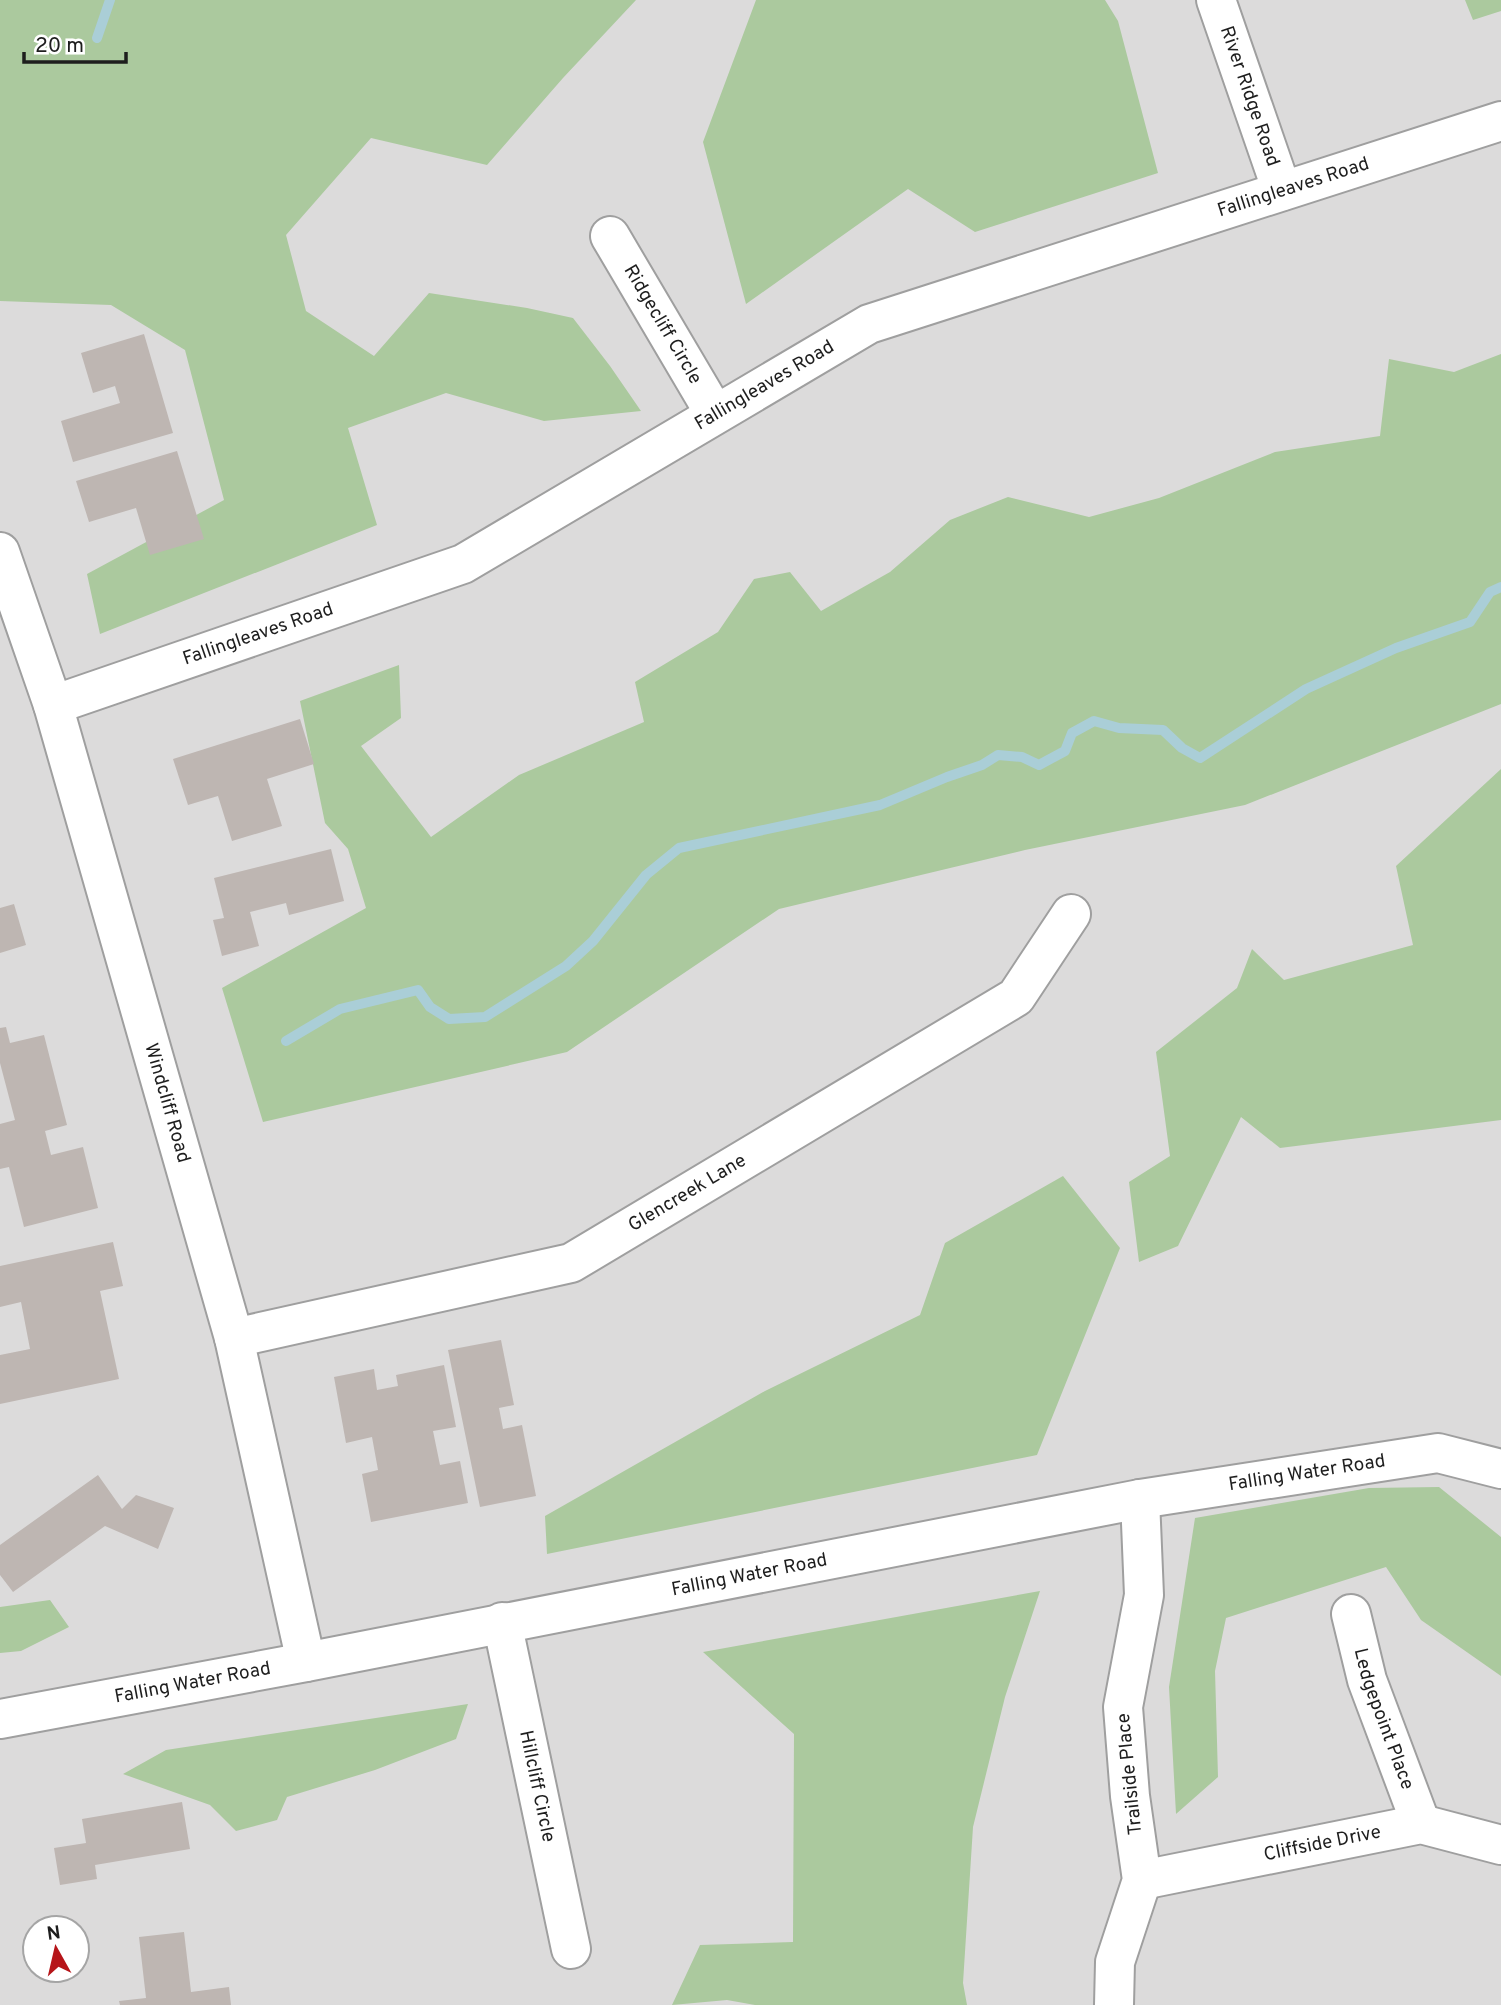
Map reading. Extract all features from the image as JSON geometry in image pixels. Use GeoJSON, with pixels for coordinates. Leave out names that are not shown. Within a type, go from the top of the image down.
{"type":"FeatureCollection","features":[{"type":"Feature","properties":{"kind":"street","name":"River Ridge Road"},"geometry":{"type":"LineString","coordinates":[[1216,0],[1282,191]]}},
{"type":"Feature","properties":{"kind":"street","name":"Fallingleaves Road"},"geometry":{"type":"LineString","coordinates":[[53,705],[463,564],[869,324],[1501,121]]}},
{"type":"Feature","properties":{"kind":"street","name":"Ridgecliff Circle"},"geometry":{"type":"LineString","coordinates":[[610,236],[715,414]]}},
{"type":"Feature","properties":{"kind":"street","name":"Windcliff Road"},"geometry":{"type":"LineString","coordinates":[[0,552],[53,705],[234,1338],[306,1662]]}},
{"type":"Feature","properties":{"kind":"street","name":"Glencreek Lane"},"geometry":{"type":"LineString","coordinates":[[234,1338],[571,1263],[1016,997],[1071,914]]}},
{"type":"Feature","properties":{"kind":"street","name":"Falling Water Road"},"geometry":{"type":"LineString","coordinates":[[0,1719],[1140,1499],[1438,1453],[1501,1469]]}},
{"type":"Feature","properties":{"kind":"street","name":"Trailside Place"},"geometry":{"type":"LineString","coordinates":[[1114,2005],[1115,1962],[1142,1880],[1130,1796],[1123,1707],[1144,1595],[1140,1499]]}},
{"type":"Feature","properties":{"kind":"street","name":"Ledgepoint Place"},"geometry":{"type":"LineString","coordinates":[[1351,1614],[1367,1680],[1421,1824]]}},
{"type":"Feature","properties":{"kind":"street","name":"Hillcliff Circle"},"geometry":{"type":"LineString","coordinates":[[502,1622],[572,1949]]}},
{"type":"Feature","properties":{"kind":"street","name":"Cliffside Drive"},"geometry":{"type":"LineString","coordinates":[[1142,1880],[1421,1824],[1501,1845]]}},
{"type":"Feature","properties":{"kind":"shaded area"},"geometry":{"type":"Polygon","coordinates":[[[0,0],[1501,0],[1501,2005],[0,2005],[0,0]]]}},
{"type":"Feature","properties":{"kind":"green space"},"geometry":{"type":"Polygon","coordinates":[[[0,0],[636,0],[487,165],[371,138],[286,235],[306,311],[374,356],[429,293],[527,308],[573,318],[641,411],[544,421],[446,393],[348,428],[377,525],[100,634],[87,574],[224,500],[185,350],[111,305],[0,301],[0,0]]]}},
{"type":"Feature","properties":{"kind":"green space"},"geometry":{"type":"Polygon","coordinates":[[[756,0],[1105,0],[1118,21],[1158,173],[975,232],[908,189],[746,304],[703,142],[756,0]]]}},
{"type":"Feature","properties":{"kind":"green space"},"geometry":{"type":"Polygon","coordinates":[[[1465,0],[1501,0],[1501,11],[1473,20],[1465,0]]]}},
{"type":"Feature","properties":{"kind":"green space"},"geometry":{"type":"Polygon","coordinates":[[[1501,354],[1501,704],[1245,805],[1025,850],[779,909],[567,1052],[263,1122],[222,988],[366,908],[348,849],[325,823],[300,701],[399,665],[401,718],[361,746],[431,837],[519,775],[644,722],[635,682],[718,632],[754,579],[790,572],[821,611],[890,572],[950,520],[1008,497],[1089,517],[1159,498],[1275,452],[1380,436],[1389,359],[1454,372],[1501,354]]]}},
{"type":"Feature","properties":{"kind":"green space"},"geometry":{"type":"Polygon","coordinates":[[[1501,769],[1501,1120],[1280,1148],[1241,1117],[1178,1246],[1139,1262],[1129,1182],[1170,1156],[1156,1052],[1237,988],[1252,949],[1284,980],[1413,945],[1396,866],[1501,769]]]}},
{"type":"Feature","properties":{"kind":"green space"},"geometry":{"type":"Polygon","coordinates":[[[1063,1176],[1120,1248],[1037,1455],[547,1554],[545,1516],[765,1391],[920,1315],[945,1243],[1063,1176]]]}},
{"type":"Feature","properties":{"kind":"green space"},"geometry":{"type":"Polygon","coordinates":[[[1439,1487],[1501,1537],[1501,1676],[1421,1620],[1386,1567],[1226,1618],[1215,1671],[1218,1777],[1176,1814],[1169,1687],[1195,1518],[1369,1488],[1439,1487]]]}},
{"type":"Feature","properties":{"kind":"green space"},"geometry":{"type":"Polygon","coordinates":[[[1040,1591],[1005,1697],[973,1827],[963,1983],[967,2005],[755,2005],[727,2000],[672,2005],[700,1945],[793,1942],[794,1734],[703,1652],[1040,1591]]]}},
{"type":"Feature","properties":{"kind":"green space"},"geometry":{"type":"Polygon","coordinates":[[[50,1600],[69,1627],[21,1651],[0,1653],[0,1607],[50,1600]]]}},
{"type":"Feature","properties":{"kind":"green space"},"geometry":{"type":"Polygon","coordinates":[[[468,1704],[456,1739],[375,1770],[287,1797],[277,1820],[236,1831],[210,1805],[123,1774],[166,1750],[468,1704]]]}},
{"type":"Feature","properties":{"kind":"building"},"geometry":{"type":"Polygon","coordinates":[[[144,334],[173,433],[73,462],[61,421],[120,403],[115,386],[93,393],[81,353],[144,334]]]}},
{"type":"Feature","properties":{"kind":"building"},"geometry":{"type":"Polygon","coordinates":[[[177,451],[204,539],[150,555],[136,508],[89,522],[76,481],[177,451]]]}},
{"type":"Feature","properties":{"kind":"building"},"geometry":{"type":"Polygon","coordinates":[[[300,719],[314,764],[267,779],[282,826],[232,841],[218,796],[188,805],[173,759],[300,719]]]}},
{"type":"Feature","properties":{"kind":"building"},"geometry":{"type":"Polygon","coordinates":[[[331,849],[344,901],[289,915],[286,903],[250,912],[259,946],[222,956],[213,920],[224,918],[214,878],[331,849]]]}},
{"type":"Feature","properties":{"kind":"building"},"geometry":{"type":"Polygon","coordinates":[[[14,904],[26,945],[0,953],[0,908],[14,904]]]}},
{"type":"Feature","properties":{"kind":"building"},"geometry":{"type":"Polygon","coordinates":[[[6,1027],[10,1043],[44,1035],[67,1125],[45,1131],[51,1155],[83,1147],[98,1208],[24,1227],[9,1167],[0,1169],[0,1124],[15,1120],[0,1063],[0,1028],[6,1027]]]}},
{"type":"Feature","properties":{"kind":"building"},"geometry":{"type":"Polygon","coordinates":[[[113,1242],[123,1286],[100,1291],[119,1379],[0,1404],[0,1355],[30,1349],[21,1302],[0,1307],[0,1266],[113,1242]]]}},
{"type":"Feature","properties":{"kind":"building"},"geometry":{"type":"Polygon","coordinates":[[[501,1340],[514,1405],[499,1408],[503,1429],[522,1425],[536,1496],[480,1507],[448,1350],[501,1340]]]}},
{"type":"Feature","properties":{"kind":"building"},"geometry":{"type":"Polygon","coordinates":[[[444,1365],[456,1427],[433,1431],[440,1465],[460,1461],[468,1503],[371,1522],[362,1474],[378,1470],[372,1437],[346,1443],[334,1377],[374,1369],[377,1390],[398,1386],[396,1375],[444,1365]]]}},
{"type":"Feature","properties":{"kind":"building"},"geometry":{"type":"Polygon","coordinates":[[[98,1475],[122,1509],[136,1495],[174,1508],[158,1549],[105,1526],[13,1592],[0,1575],[0,1545],[98,1475]]]}},
{"type":"Feature","properties":{"kind":"building"},"geometry":{"type":"Polygon","coordinates":[[[182,1802],[190,1849],[95,1865],[97,1879],[60,1885],[54,1848],[86,1843],[82,1819],[182,1802]]]}},
{"type":"Feature","properties":{"kind":"building"},"geometry":{"type":"Polygon","coordinates":[[[184,1932],[191,1992],[229,1987],[231,2005],[120,2005],[119,2001],[146,1998],[139,1937],[184,1932]]]}},
{"type":"Feature","properties":{"kind":"waterway"},"geometry":{"type":"LineString","coordinates":[[97,38],[110,0]]}},
{"type":"Feature","properties":{"kind":"waterway"},"geometry":{"type":"LineString","coordinates":[[286,1041],[340,1009],[418,990],[430,1007],[449,1019],[485,1017],[566,966],[593,941],[646,875],[679,848],[880,805],[982,765],[998,755],[1022,757],[1039,765],[1065,751],[1072,733],[1094,721],[1119,728],[1163,730],[1182,748],[1200,758],[1306,689],[1396,648],[1470,622],[1490,592],[1501,587]]}}]}
